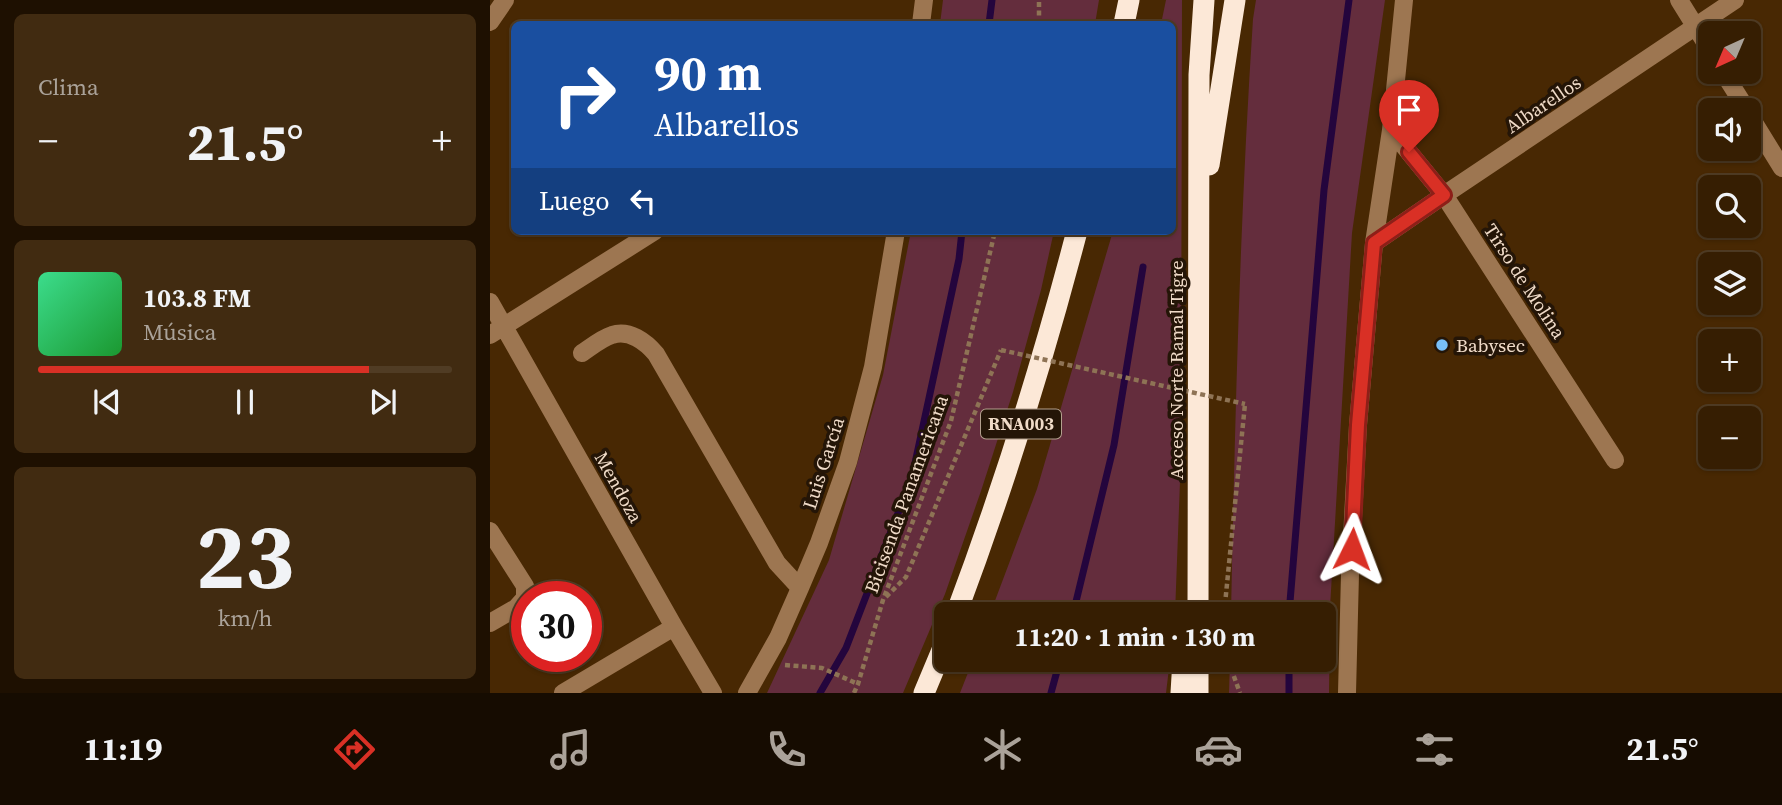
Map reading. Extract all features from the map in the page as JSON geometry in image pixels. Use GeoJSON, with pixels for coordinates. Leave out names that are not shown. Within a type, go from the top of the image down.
{"type":"FeatureCollection","features":[{"type":"Feature","properties":{"kind":"highway"},"geometry":{"type":"LineString","coordinates":[[1117,21],[1119,0]]}},
{"type":"Feature","properties":{"kind":"highway"},"geometry":{"type":"LineString","coordinates":[[1125,21],[1129,0]]}},
{"type":"Feature","properties":{"kind":"highway","name":"Acceso Norte Ramal Tigre"},"geometry":{"type":"LineString","coordinates":[[1198,602],[1199,75],[1204,0]]}},
{"type":"Feature","properties":{"kind":"highway"},"geometry":{"type":"LineString","coordinates":[[1198,226],[1235,0]]}},
{"type":"Feature","properties":{"kind":"highway","name":"RNA003"},"geometry":{"type":"LineString","coordinates":[[961,602],[1012,458],[1076,235]]}},
{"type":"Feature","properties":{"kind":"highway"},"geometry":{"type":"LineString","coordinates":[[1189,602],[1199,495]]}},
{"type":"Feature","properties":{"kind":"highway"},"geometry":{"type":"LineString","coordinates":[[924,693],[934,669]]}},
{"type":"Feature","properties":{"kind":"highway"},"geometry":{"type":"LineString","coordinates":[[1181,693],[1182,672]]}},
{"type":"Feature","properties":{"kind":"highway"},"geometry":{"type":"LineString","coordinates":[[1198,672],[1198,693]]}},
{"type":"Feature","properties":{"kind":"street"},"geometry":{"type":"LineString","coordinates":[[490,22],[505,0]]}},
{"type":"Feature","properties":{"kind":"street"},"geometry":{"type":"LineString","coordinates":[[921,21],[924,0]]}},
{"type":"Feature","properties":{"kind":"street"},"geometry":{"type":"LineString","coordinates":[[1347,693],[1358,425],[1374,243],[1391,130],[1404,0]]}},
{"type":"Feature","properties":{"kind":"street"},"geometry":{"type":"LineString","coordinates":[[1679,0],[1698,30]]}},
{"type":"Feature","properties":{"kind":"street","name":"Albarellos"},"geometry":{"type":"LineString","coordinates":[[1374,243],[1735,0]]}},
{"type":"Feature","properties":{"kind":"street","name":"Tirso de Molina"},"geometry":{"type":"LineString","coordinates":[[1391,130],[1444,195],[1615,460]]}},
{"type":"Feature","properties":{"kind":"street"},"geometry":{"type":"LineString","coordinates":[[1761,134],[1782,168]]}},
{"type":"Feature","properties":{"kind":"street"},"geometry":{"type":"LineString","coordinates":[[497,331],[649,235]]}},
{"type":"Feature","properties":{"kind":"street","name":"Luis García"},"geometry":{"type":"LineString","coordinates":[[747,693],[778,638],[800,589],[848,462],[873,367],[895,235]]}},
{"type":"Feature","properties":{"kind":"street","name":"Mendoza"},"geometry":{"type":"LineString","coordinates":[[490,302],[497,331],[713,693]]}},
{"type":"Feature","properties":{"kind":"street"},"geometry":{"type":"LineString","coordinates":[[582,353],[612,335],[627,334],[647,342],[777,563],[800,589]]}},
{"type":"Feature","properties":{"kind":"street"},"geometry":{"type":"LineString","coordinates":[[490,531],[525,586],[525,598],[516,608],[490,624]]}},
{"type":"Feature","properties":{"kind":"street"},"geometry":{"type":"LineString","coordinates":[[563,693],[674,627]]}},
{"type":"Feature","properties":{"kind":"path"},"geometry":{"type":"LineString","coordinates":[[1038,21],[1039,0]]}},
{"type":"Feature","properties":{"kind":"path","name":"Bicisenda Panamericana"},"geometry":{"type":"LineString","coordinates":[[854,693],[883,600],[951,421],[994,235]]}},
{"type":"Feature","properties":{"kind":"path"},"geometry":{"type":"LineString","coordinates":[[883,600],[906,578],[1001,350],[1245,404],[1225,602]]}},
{"type":"Feature","properties":{"kind":"path"},"geometry":{"type":"LineString","coordinates":[[764,663],[822,667],[859,684]]}},
{"type":"Feature","properties":{"kind":"path"},"geometry":{"type":"LineString","coordinates":[[1232,672],[1240,693]]}},
{"type":"Feature","properties":{"kind":"shaded area"},"geometry":{"type":"Polygon","coordinates":[[[943,0],[1099,0],[1096,21],[940,21],[943,0]]]}},
{"type":"Feature","properties":{"kind":"shaded area"},"geometry":{"type":"Polygon","coordinates":[[[1166,0],[1182,0],[1181,455],[1175,602],[995,602],[1037,489],[1112,235],[1176,235],[1176,21],[1162,21],[1166,0]]]}},
{"type":"Feature","properties":{"kind":"shaded area"},"geometry":{"type":"Polygon","coordinates":[[[1256,0],[1385,0],[1352,233],[1330,602],[1231,602],[1241,242],[1256,0]]]}},
{"type":"Feature","properties":{"kind":"shaded area"},"geometry":{"type":"Polygon","coordinates":[[[910,235],[1053,235],[1013,392],[981,491],[945,594],[942,602],[934,602],[934,620],[903,693],[767,693],[829,560],[883,375],[910,235]]]}},
{"type":"Feature","properties":{"kind":"shaded area"},"geometry":{"type":"Polygon","coordinates":[[[968,672],[1169,672],[1166,693],[960,693],[968,672]]]}},
{"type":"Feature","properties":{"kind":"shaded area"},"geometry":{"type":"Polygon","coordinates":[[[1230,672],[1329,672],[1329,693],[1229,693],[1230,672]]]}},
{"type":"Feature","properties":{"kind":"waterway"},"geometry":{"type":"LineString","coordinates":[[989,21],[992,0]]}},
{"type":"Feature","properties":{"kind":"waterway"},"geometry":{"type":"LineString","coordinates":[[1290,602],[1324,190],[1349,0]]}},
{"type":"Feature","properties":{"kind":"waterway"},"geometry":{"type":"LineString","coordinates":[[820,693],[846,648],[912,477],[959,259],[962,235]]}},
{"type":"Feature","properties":{"kind":"waterway"},"geometry":{"type":"LineString","coordinates":[[1076,602],[1114,445],[1143,267]]}},
{"type":"Feature","properties":{"kind":"waterway"},"geometry":{"type":"LineString","coordinates":[[1051,693],[1057,672]]}},
{"type":"Feature","properties":{"kind":"waterway"},"geometry":{"type":"LineString","coordinates":[[1289,672],[1289,693]]}},
{"type":"Feature","properties":{"kind":"place","name":"Babysec"},"geometry":{"type":"Point","coordinates":[1442,345]}},
{"type":"Feature","properties":{"kind":"route"},"geometry":{"type":"LineString","coordinates":[[1352,549],[1358,425],[1374,243],[1444,195],[1409,152]]}}]}
